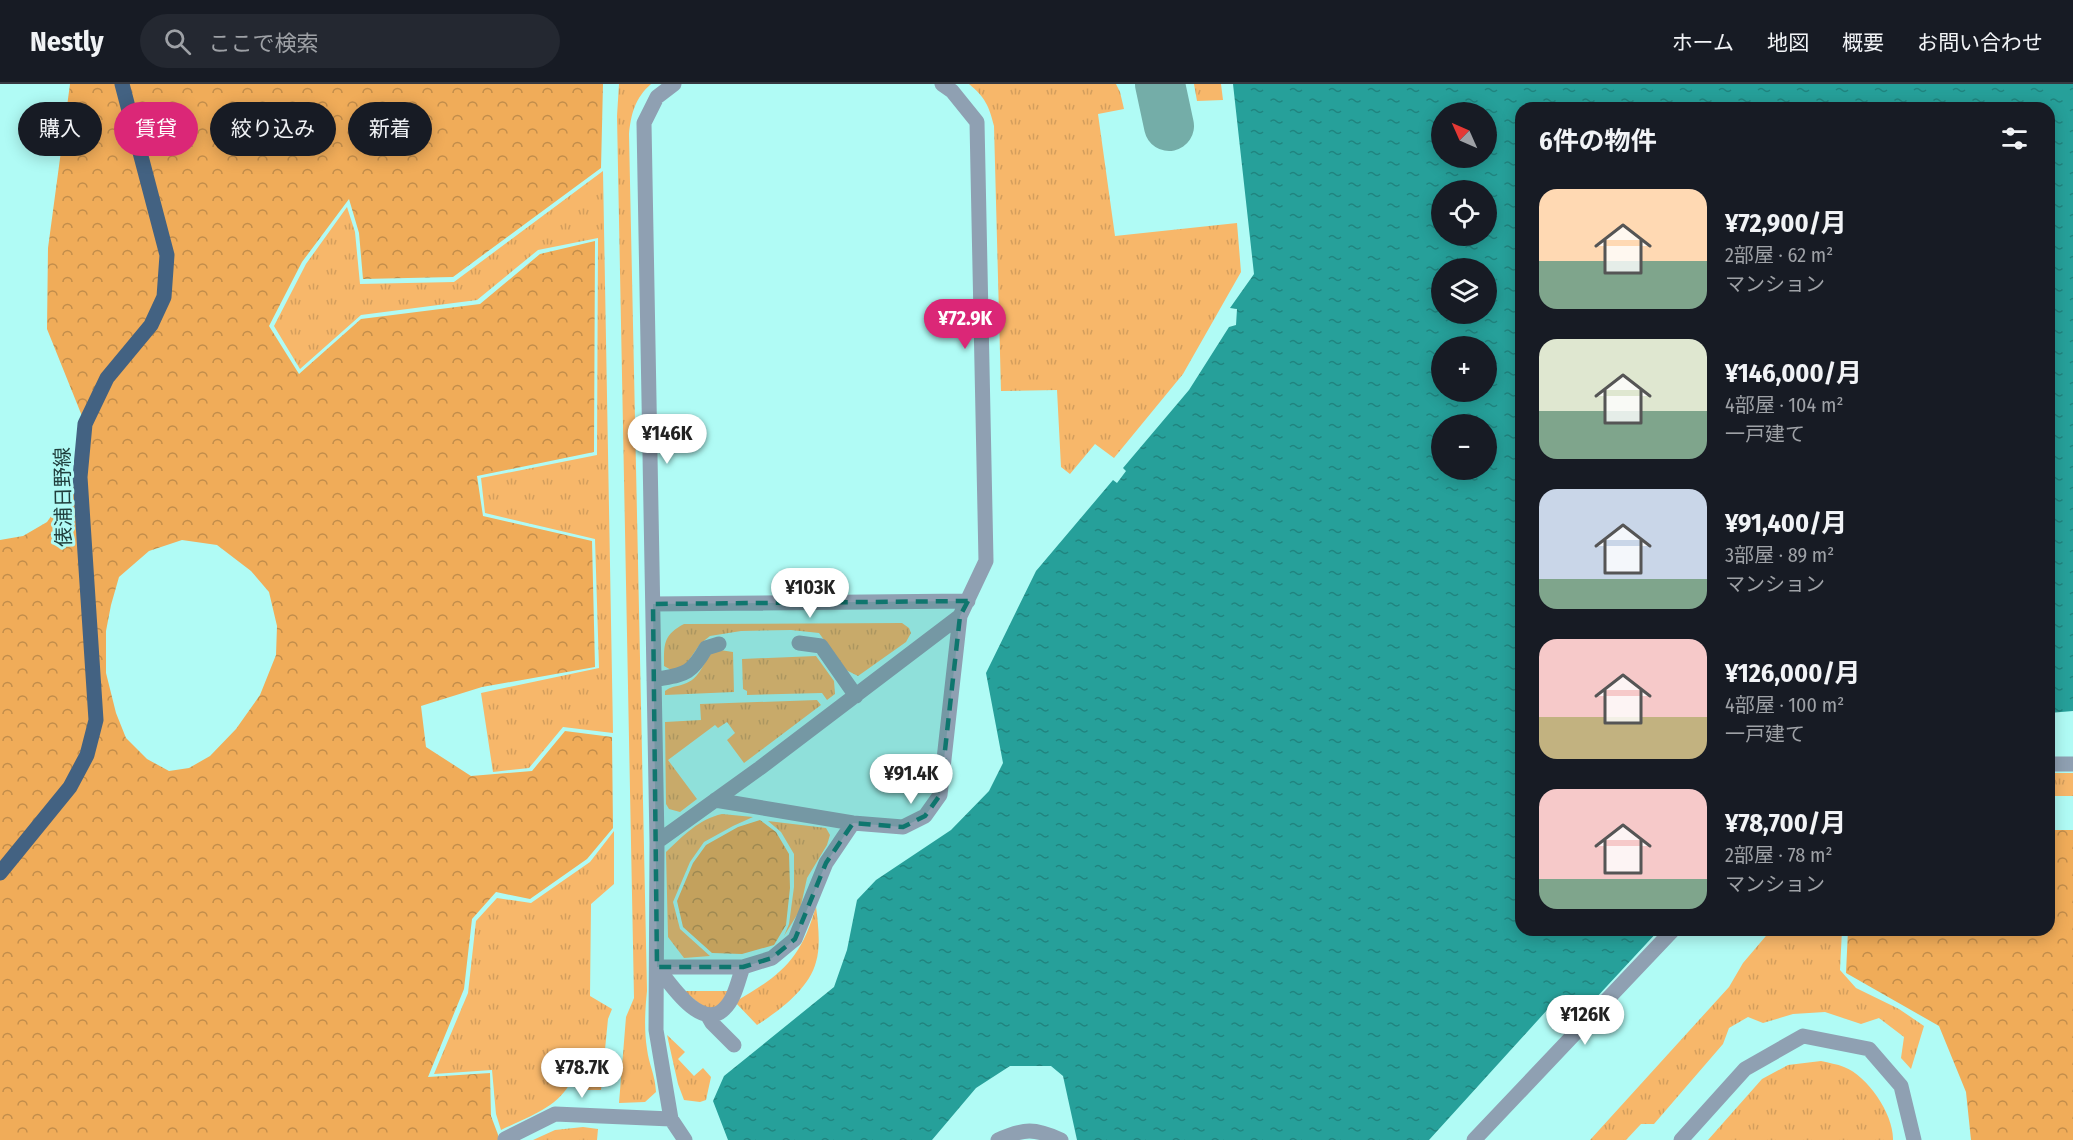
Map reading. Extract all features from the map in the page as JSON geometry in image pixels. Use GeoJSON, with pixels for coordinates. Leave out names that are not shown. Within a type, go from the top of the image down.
{"type":"FeatureCollection","features":[{"type":"Feature","properties":{"kind":"main road","name":"俵浦日野線"},"geometry":{"type":"LineString","coordinates":[[0,873],[70,787],[87,754],[96,720],[80,477],[85,424],[107,378],[151,325],[164,297],[167,255],[122,84]]}},
{"type":"Feature","properties":{"kind":"street"},"geometry":{"type":"LineString","coordinates":[[674,84],[657,97],[644,123],[657,842],[656,1030],[671,1119],[685,1140]]}},
{"type":"Feature","properties":{"kind":"street"},"geometry":{"type":"LineString","coordinates":[[715,800],[853,823],[903,827],[925,816],[940,795],[960,616],[986,561],[977,122],[952,91],[942,84]]}},
{"type":"Feature","properties":{"kind":"street"},"geometry":{"type":"LineString","coordinates":[[653,604],[968,601]]}},
{"type":"Feature","properties":{"kind":"street"},"geometry":{"type":"LineString","coordinates":[[657,842],[856,696],[960,616]]}},
{"type":"Feature","properties":{"kind":"street"},"geometry":{"type":"LineString","coordinates":[[799,643],[821,645],[856,696]]}},
{"type":"Feature","properties":{"kind":"street"},"geometry":{"type":"LineString","coordinates":[[654,680],[687,673],[698,662],[706,648],[719,644]]}},
{"type":"Feature","properties":{"kind":"street"},"geometry":{"type":"LineString","coordinates":[[2055,764],[2073,764]]}},
{"type":"Feature","properties":{"kind":"street"},"geometry":{"type":"LineString","coordinates":[[657,967],[743,967],[772,958],[795,939],[826,863],[853,823]]}},
{"type":"Feature","properties":{"kind":"street"},"geometry":{"type":"LineString","coordinates":[[1473,1140],[1667,936]]}},
{"type":"Feature","properties":{"kind":"street"},"geometry":{"type":"LineString","coordinates":[[657,967],[689,1004],[708,1016],[734,1045]]}},
{"type":"Feature","properties":{"kind":"street"},"geometry":{"type":"LineString","coordinates":[[708,1016],[724,1009],[733,996],[743,967]]}},
{"type":"Feature","properties":{"kind":"street"},"geometry":{"type":"LineString","coordinates":[[1681,1140],[1745,1069],[1803,1036],[1869,1049],[1901,1086],[1914,1140]]}},
{"type":"Feature","properties":{"kind":"street"},"geometry":{"type":"LineString","coordinates":[[505,1139],[555,1114],[671,1119]]}},
{"type":"Feature","properties":{"kind":"street"},"geometry":{"type":"LineString","coordinates":[[998,1140],[1016,1132],[1042,1131],[1061,1140]]}},
{"type":"Feature","properties":{"kind":"highlighted area"},"geometry":{"type":"Polygon","coordinates":[[[968,601],[960,616],[940,795],[925,816],[903,827],[853,823],[826,863],[795,939],[772,958],[743,967],[657,967],[653,604],[968,601]]]}},
{"type":"Feature","properties":{"kind":"green space"},"geometry":{"type":"Polygon","coordinates":[[[70,84],[603,84],[601,168],[453,277],[363,279],[359,233],[349,199],[302,262],[269,326],[299,374],[361,319],[480,304],[540,254],[595,241],[594,452],[477,476],[483,516],[592,541],[595,667],[482,687],[421,706],[426,747],[471,776],[532,771],[565,731],[612,737],[613,828],[587,859],[530,899],[496,892],[472,919],[464,989],[428,1077],[490,1073],[491,1116],[500,1140],[0,1140],[0,540],[23,536],[47,522],[68,492],[80,465],[86,426],[47,329],[48,248],[60,156],[102,156],[102,102],[68,102],[70,84]],[[182,540],[149,551],[119,577],[106,631],[106,673],[116,713],[126,738],[147,759],[169,771],[189,768],[210,756],[236,729],[260,695],[276,655],[277,626],[269,592],[251,571],[217,545],[182,540]]]}},
{"type":"Feature","properties":{"kind":"green space"},"geometry":{"type":"Polygon","coordinates":[[[619,84],[651,84],[641,95],[635,107],[629,134],[647,991],[645,1027],[656,1092],[645,1102],[619,1103],[626,1017],[634,998],[617,116],[619,84]]]}},
{"type":"Feature","properties":{"kind":"green space"},"geometry":{"type":"Polygon","coordinates":[[[969,84],[1116,84],[1124,109],[1098,114],[1115,236],[1237,223],[1241,272],[1183,374],[1114,458],[1095,444],[1070,474],[1061,467],[1057,390],[1001,391],[994,126],[986,102],[969,84]]]}},
{"type":"Feature","properties":{"kind":"green space"},"geometry":{"type":"Polygon","coordinates":[[[1194,84],[1221,84],[1223,100],[1197,101],[1194,84]]]}},
{"type":"Feature","properties":{"kind":"green space"},"geometry":{"type":"Polygon","coordinates":[[[603,171],[613,733],[563,727],[529,768],[493,772],[481,693],[599,668],[595,539],[485,513],[481,478],[597,455],[598,238],[538,250],[477,300],[361,315],[300,369],[274,326],[306,264],[347,207],[355,232],[360,284],[454,282],[603,171]]]}},
{"type":"Feature","properties":{"kind":"green space"},"geometry":{"type":"Polygon","coordinates":[[[902,623],[909,628],[911,633],[906,642],[858,676],[846,670],[819,633],[791,630],[741,631],[710,636],[700,644],[685,666],[673,671],[664,666],[664,652],[668,636],[684,624],[902,623]]]}},
{"type":"Feature","properties":{"kind":"green space"},"geometry":{"type":"Polygon","coordinates":[[[720,650],[733,652],[734,692],[665,695],[667,689],[693,679],[700,672],[710,654],[720,650]]]}},
{"type":"Feature","properties":{"kind":"green space"},"geometry":{"type":"Polygon","coordinates":[[[816,656],[834,681],[835,694],[827,700],[822,693],[747,695],[747,691],[743,689],[742,659],[816,656]]]}},
{"type":"Feature","properties":{"kind":"green space"},"geometry":{"type":"Polygon","coordinates":[[[817,700],[821,705],[744,763],[727,740],[735,733],[727,722],[718,728],[715,725],[668,760],[697,799],[680,812],[669,809],[666,804],[665,722],[701,720],[700,704],[817,700]]]}},
{"type":"Feature","properties":{"kind":"green space"},"geometry":{"type":"Polygon","coordinates":[[[2055,773],[2073,773],[2073,796],[2055,796],[2055,773]]]}},
{"type":"Feature","properties":{"kind":"green space"},"geometry":{"type":"Polygon","coordinates":[[[722,814],[753,817],[704,842],[690,862],[673,902],[680,929],[710,956],[684,958],[668,937],[666,852],[699,824],[722,814]]]}},
{"type":"Feature","properties":{"kind":"green space"},"geometry":{"type":"Polygon","coordinates":[[[760,820],[776,832],[789,854],[790,888],[786,925],[774,945],[742,954],[712,953],[683,927],[677,901],[693,863],[706,845],[738,827],[760,820]]]}},
{"type":"Feature","properties":{"kind":"green space"},"geometry":{"type":"Polygon","coordinates":[[[768,821],[826,828],[830,835],[827,845],[807,878],[800,910],[784,936],[789,924],[794,887],[794,854],[781,832],[768,821]]]}},
{"type":"Feature","properties":{"kind":"green space"},"geometry":{"type":"Polygon","coordinates":[[[2055,830],[2073,830],[2073,1140],[1971,1140],[1966,1092],[1939,1026],[1846,973],[1848,936],[2055,936],[2055,830]]]}},
{"type":"Feature","properties":{"kind":"green space"},"geometry":{"type":"Polygon","coordinates":[[[614,831],[614,884],[591,904],[590,996],[612,1009],[608,1019],[601,1090],[582,1090],[569,1085],[548,1107],[501,1130],[496,1114],[492,1070],[434,1074],[468,993],[476,921],[497,898],[531,903],[590,862],[614,831]]]}},
{"type":"Feature","properties":{"kind":"green space"},"geometry":{"type":"Polygon","coordinates":[[[816,906],[819,934],[816,962],[812,972],[792,998],[757,1025],[735,1002],[765,983],[787,964],[803,940],[816,906]]]}},
{"type":"Feature","properties":{"kind":"green space"},"geometry":{"type":"Polygon","coordinates":[[[1766,936],[1842,936],[1840,970],[1856,988],[1899,1009],[1924,1026],[1911,1069],[1901,1058],[1904,1037],[1879,1018],[1861,1024],[1825,1012],[1793,1014],[1763,1023],[1748,1017],[1729,1028],[1723,1044],[1654,1124],[1641,1124],[1626,1140],[1590,1140],[1729,987],[1743,963],[1766,936]]]}},
{"type":"Feature","properties":{"kind":"green space"},"geometry":{"type":"Polygon","coordinates":[[[684,991],[728,991],[720,1007],[706,1009],[684,991]]]}},
{"type":"Feature","properties":{"kind":"green space"},"geometry":{"type":"Polygon","coordinates":[[[667,1035],[685,1052],[678,1059],[694,1076],[703,1068],[711,1077],[706,1100],[700,1102],[684,1100],[667,1035]]]}},
{"type":"Feature","properties":{"kind":"green space"},"geometry":{"type":"Polygon","coordinates":[[[1821,1061],[1853,1072],[1870,1087],[1889,1119],[1893,1140],[1708,1140],[1762,1079],[1788,1065],[1821,1061]]]}},
{"type":"Feature","properties":{"kind":"green space"},"geometry":{"type":"Polygon","coordinates":[[[583,1127],[598,1129],[597,1140],[533,1140],[555,1130],[583,1127]]]}},
{"type":"Feature","properties":{"kind":"water"},"geometry":{"type":"Polygon","coordinates":[[[1233,84],[2073,84],[2073,711],[2055,712],[2055,102],[1515,102],[1515,936],[1653,936],[1569,1027],[1548,1009],[1429,1140],[1077,1140],[1063,1076],[1051,1066],[1010,1066],[976,1088],[932,1140],[728,1140],[713,1101],[724,1076],[834,987],[847,950],[857,900],[876,880],[951,830],[989,791],[1003,763],[986,673],[1036,571],[1113,480],[1117,483],[1126,471],[1123,468],[1189,390],[1229,327],[1236,325],[1237,309],[1230,308],[1254,274],[1233,84]]]}},
{"type":"Feature","properties":{"kind":"taxiway"},"geometry":{"type":"LineString","coordinates":[[1160,84],[1169,126]]}}]}
